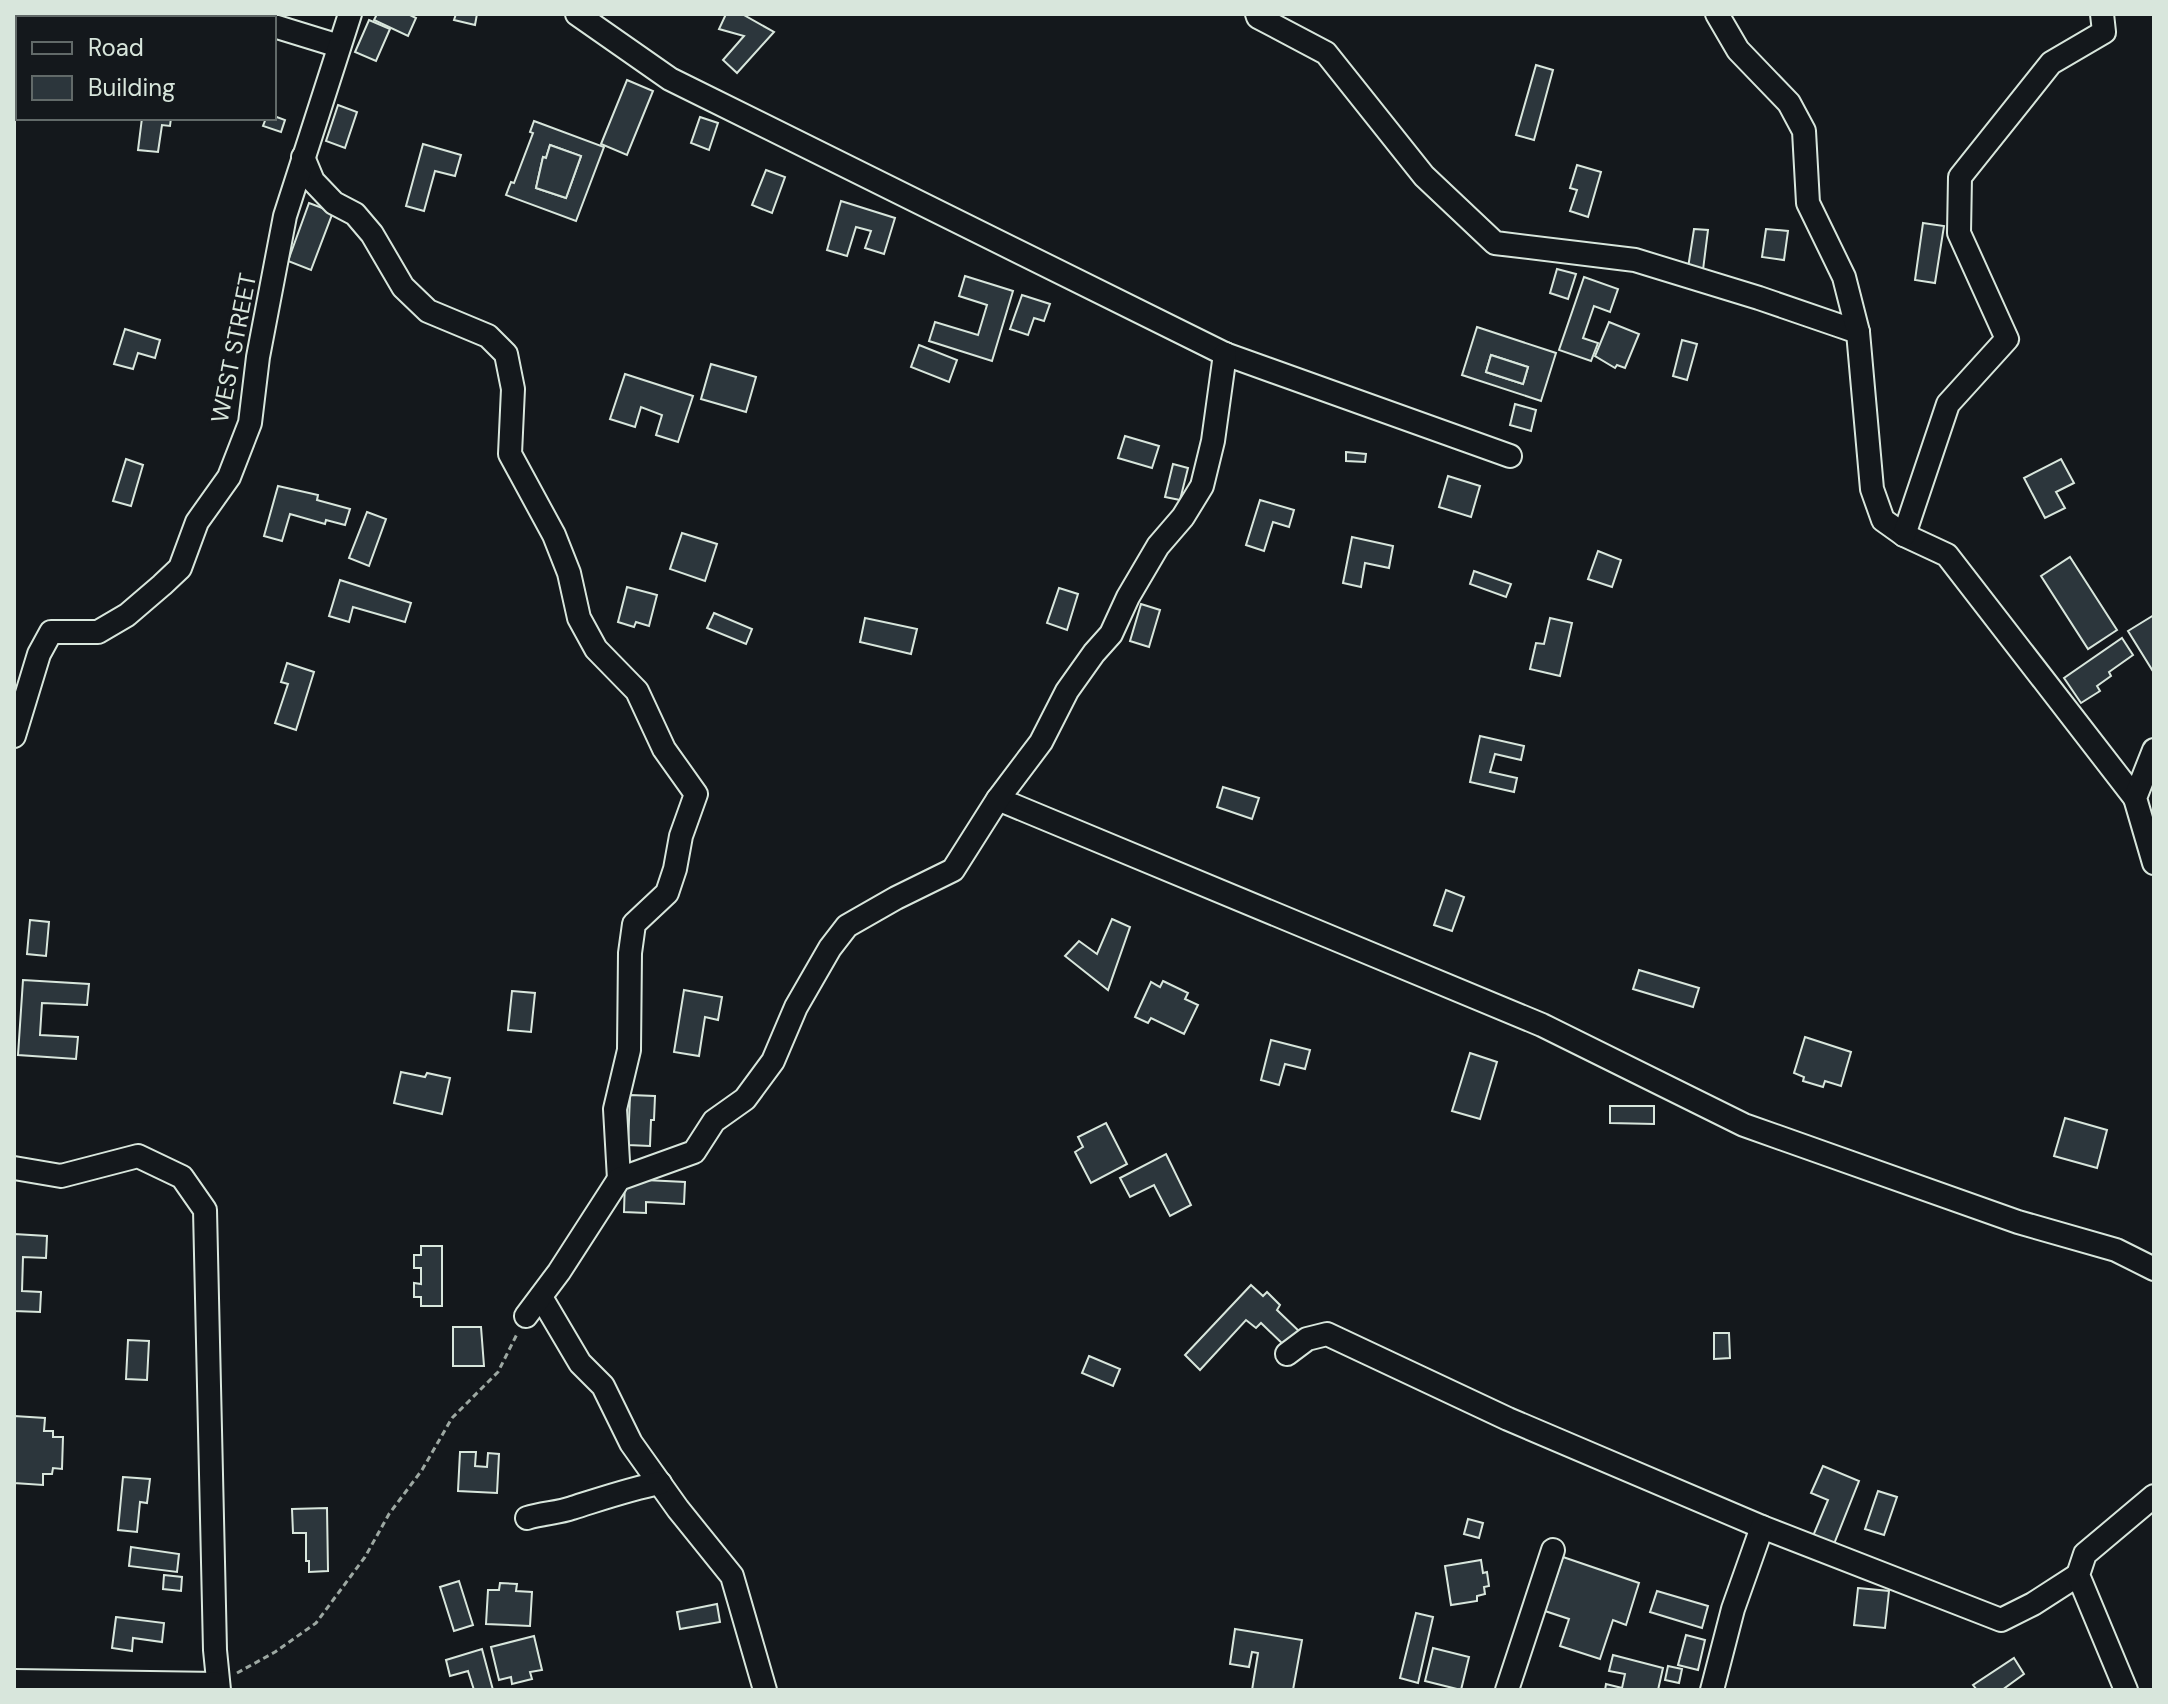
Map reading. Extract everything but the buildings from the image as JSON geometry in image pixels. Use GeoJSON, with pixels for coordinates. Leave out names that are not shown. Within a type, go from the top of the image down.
{"type":"FeatureCollection","features":[{"type":"Feature","properties":{"kind":"street","name":"WEST STREET"},"geometry":{"type":"LineString","coordinates":[[14,736],[39,654],[51,632],[98,632],[127,615],[162,585],[180,568],[197,522],[229,477],[250,423],[258,357],[285,216],[350,14]]}},
{"type":"Feature","properties":{"kind":"street"},"geometry":{"type":"LineString","coordinates":[[577,14],[670,79],[1225,354],[1510,456]]}},
{"type":"Feature","properties":{"kind":"street"},"geometry":{"type":"LineString","coordinates":[[1257,14],[1326,53],[1424,176],[1495,243],[1635,260],[1858,332]]}},
{"type":"Feature","properties":{"kind":"street"},"geometry":{"type":"LineString","coordinates":[[1717,14],[1738,50],[1789,103],[1804,131],[1808,203],[1844,277],[1858,332],[1872,489],[1883,520],[1904,535],[1947,555],[2135,798],[2154,863]]}},
{"type":"Feature","properties":{"kind":"street"},"geometry":{"type":"LineString","coordinates":[[1904,535],[1948,404],[2007,339],[1959,233],[1960,177],[2051,63],[2104,32],[2102,14]]}},
{"type":"Feature","properties":{"kind":"street"},"geometry":{"type":"LineString","coordinates":[[276,27],[339,46]]}},
{"type":"Feature","properties":{"kind":"street"},"geometry":{"type":"LineString","coordinates":[[303,157],[313,181],[334,203],[355,214],[363,223],[403,287],[428,311],[488,336],[506,354],[513,389],[510,454],[554,535],[569,573],[579,618],[596,649],[637,691],[664,749],[696,794],[681,836],[667,893],[634,924],[630,953],[629,1050],[615,1109],[619,1179]]}},
{"type":"Feature","properties":{"kind":"street"},"geometry":{"type":"LineString","coordinates":[[526,1316],[619,1179],[694,1152],[714,1121],[745,1099],[773,1061],[796,1007],[830,948],[847,926],[953,870],[998,799],[1041,742],[1067,691],[1111,634],[1128,597],[1158,546],[1183,517],[1202,486],[1213,441],[1225,354]]}},
{"type":"Feature","properties":{"kind":"street"},"geometry":{"type":"LineString","coordinates":[[2135,798],[2154,750]]}},
{"type":"Feature","properties":{"kind":"street"},"geometry":{"type":"LineString","coordinates":[[998,799],[1542,1025],[1744,1125],[2018,1222],[2116,1250],[2154,1269]]}},
{"type":"Feature","properties":{"kind":"street"},"geometry":{"type":"LineString","coordinates":[[14,1168],[61,1176],[138,1156],[182,1177],[205,1210],[218,1687],[14,1681]]}},
{"type":"Feature","properties":{"kind":"street"},"geometry":{"type":"LineString","coordinates":[[541,1297],[580,1363],[603,1386],[631,1443],[732,1576],[765,1690]]}},
{"type":"Feature","properties":{"kind":"street"},"geometry":{"type":"LineString","coordinates":[[1287,1354],[1307,1339],[1327,1334],[1508,1419],[1762,1527],[2001,1620],[2078,1575],[2085,1554],[2154,1496]]}},
{"type":"Feature","properties":{"kind":"street"},"geometry":{"type":"LineString","coordinates":[[527,1518],[660,1483]]}},
{"type":"Feature","properties":{"kind":"street"},"geometry":{"type":"LineString","coordinates":[[1712,1690],[1733,1609],[1762,1527]]}},
{"type":"Feature","properties":{"kind":"street"},"geometry":{"type":"LineString","coordinates":[[1507,1690],[1553,1550]]}},
{"type":"Feature","properties":{"kind":"street"},"geometry":{"type":"LineString","coordinates":[[2078,1575],[2126,1690]]}},
{"type":"Feature","properties":{"kind":"path"},"geometry":{"type":"LineString","coordinates":[[218,1687],[316,1623],[365,1557],[389,1514],[422,1470],[452,1418],[498,1372],[526,1316]]}}]}
